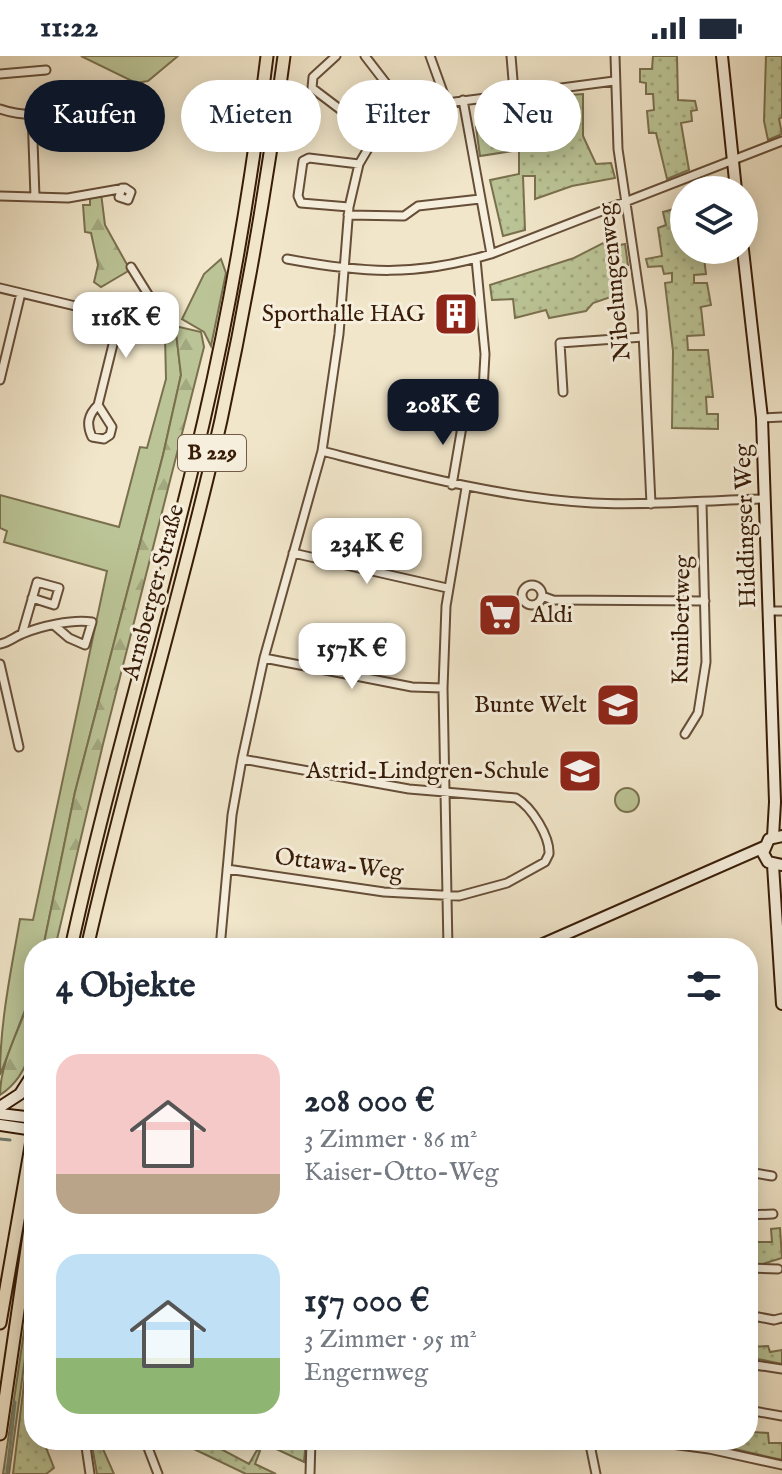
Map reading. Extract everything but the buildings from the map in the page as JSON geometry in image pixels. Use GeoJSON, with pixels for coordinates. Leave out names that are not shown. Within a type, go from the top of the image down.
{"type":"FeatureCollection","features":[{"type":"Feature","properties":{"kind":"main road","name":"Arnsberger Straße"},"geometry":{"type":"LineString","coordinates":[[73,938],[101,813],[205,418],[255,148],[267,56]]}},
{"type":"Feature","properties":{"kind":"main road","name":"Arnsberger Straße"},"geometry":{"type":"LineString","coordinates":[[89,938],[135,747],[220,421],[258,237],[284,56]]}},
{"type":"Feature","properties":{"kind":"main road"},"geometry":{"type":"LineString","coordinates":[[722,56],[734,176]]}},
{"type":"Feature","properties":{"kind":"main road","name":"Hiddingser Weg"},"geometry":{"type":"LineString","coordinates":[[745,264],[762,418],[775,802],[779,836]]}},
{"type":"Feature","properties":{"kind":"main road"},"geometry":{"type":"LineString","coordinates":[[779,836],[771,859],[778,894],[782,1004]]}},
{"type":"Feature","properties":{"kind":"main road"},"geometry":{"type":"LineString","coordinates":[[557,938],[732,862],[771,859]]}},
{"type":"Feature","properties":{"kind":"main road"},"geometry":{"type":"LineString","coordinates":[[778,894],[782,881]]}},
{"type":"Feature","properties":{"kind":"main road"},"geometry":{"type":"LineString","coordinates":[[0,1107],[24,1088]]}},
{"type":"Feature","properties":{"kind":"main road"},"geometry":{"type":"LineString","coordinates":[[0,1114],[24,1117]]}},
{"type":"Feature","properties":{"kind":"main road"},"geometry":{"type":"LineString","coordinates":[[0,1125],[24,1129]]}},
{"type":"Feature","properties":{"kind":"main road"},"geometry":{"type":"LineString","coordinates":[[0,1323],[24,1187]]}},
{"type":"Feature","properties":{"kind":"main road"},"geometry":{"type":"LineString","coordinates":[[0,1434],[24,1273]]}},
{"type":"Feature","properties":{"kind":"street"},"geometry":{"type":"LineString","coordinates":[[336,56],[313,77],[312,88],[337,107]]}},
{"type":"Feature","properties":{"kind":"street"},"geometry":{"type":"LineString","coordinates":[[365,56],[383,80]]}},
{"type":"Feature","properties":{"kind":"street"},"geometry":{"type":"LineString","coordinates":[[430,56],[439,80]]}},
{"type":"Feature","properties":{"kind":"street"},"geometry":{"type":"LineString","coordinates":[[511,56],[513,80]]}},
{"type":"Feature","properties":{"kind":"street","name":"Nibelungenweg"},"geometry":{"type":"LineString","coordinates":[[615,56],[618,149],[636,254],[643,337],[651,504]]}},
{"type":"Feature","properties":{"kind":"street"},"geometry":{"type":"LineString","coordinates":[[0,74],[46,70]]}},
{"type":"Feature","properties":{"kind":"street"},"geometry":{"type":"LineString","coordinates":[[581,85],[614,81]]}},
{"type":"Feature","properties":{"kind":"street"},"geometry":{"type":"LineString","coordinates":[[458,101],[474,98]]}},
{"type":"Feature","properties":{"kind":"street"},"geometry":{"type":"LineString","coordinates":[[463,100],[491,254]]}},
{"type":"Feature","properties":{"kind":"street"},"geometry":{"type":"LineString","coordinates":[[0,109],[24,112]]}},
{"type":"Feature","properties":{"kind":"street"},"geometry":{"type":"LineString","coordinates":[[287,259],[345,270],[409,272],[476,259],[732,163],[782,141]]}},
{"type":"Feature","properties":{"kind":"street"},"geometry":{"type":"LineString","coordinates":[[33,152],[35,197]]}},
{"type":"Feature","properties":{"kind":"street"},"geometry":{"type":"LineString","coordinates":[[221,938],[242,759],[264,658],[322,451],[345,270],[349,211],[359,164],[368,152]]}},
{"type":"Feature","properties":{"kind":"street"},"geometry":{"type":"LineString","coordinates":[[359,164],[309,158],[303,161],[298,196],[301,203],[404,216],[418,206],[480,199]]}},
{"type":"Feature","properties":{"kind":"street"},"geometry":{"type":"LineString","coordinates":[[0,196],[68,198],[122,188]]}},
{"type":"Feature","properties":{"kind":"street"},"geometry":{"type":"LineString","coordinates":[[452,485],[464,415],[480,398],[484,379],[476,259]]}},
{"type":"Feature","properties":{"kind":"street"},"geometry":{"type":"LineString","coordinates":[[98,405],[112,427],[110,435],[104,439],[92,437],[88,427],[91,412],[98,405],[119,320],[148,303],[149,296],[131,267]]}},
{"type":"Feature","properties":{"kind":"street"},"geometry":{"type":"LineString","coordinates":[[0,288],[113,315],[119,320]]}},
{"type":"Feature","properties":{"kind":"street"},"geometry":{"type":"LineString","coordinates":[[0,380],[21,293]]}},
{"type":"Feature","properties":{"kind":"street"},"geometry":{"type":"LineString","coordinates":[[563,392],[560,343],[643,337]]}},
{"type":"Feature","properties":{"kind":"street"},"geometry":{"type":"LineString","coordinates":[[762,418],[782,417]]}},
{"type":"Feature","properties":{"kind":"street"},"geometry":{"type":"LineString","coordinates":[[322,451],[466,488],[589,503],[702,503],[765,499]]}},
{"type":"Feature","properties":{"kind":"street"},"geometry":{"type":"LineString","coordinates":[[448,938],[443,688],[447,588],[466,488]]}},
{"type":"Feature","properties":{"kind":"street","name":"Kunibertweg"},"geometry":{"type":"LineString","coordinates":[[685,734],[698,713],[706,662],[702,503]]}},
{"type":"Feature","properties":{"kind":"street"},"geometry":{"type":"LineString","coordinates":[[293,553],[447,588]]}},
{"type":"Feature","properties":{"kind":"street"},"geometry":{"type":"LineString","coordinates":[[542,596],[553,600],[705,601]]}},
{"type":"Feature","properties":{"kind":"street"},"geometry":{"type":"LineString","coordinates":[[22,634],[32,598]]}},
{"type":"Feature","properties":{"kind":"street"},"geometry":{"type":"LineString","coordinates":[[769,611],[782,611]]}},
{"type":"Feature","properties":{"kind":"street"},"geometry":{"type":"LineString","coordinates":[[0,644],[13,641],[22,634],[55,626],[92,622],[85,645],[69,638],[55,626]]}},
{"type":"Feature","properties":{"kind":"street"},"geometry":{"type":"LineString","coordinates":[[264,658],[412,687],[443,688]]}},
{"type":"Feature","properties":{"kind":"street"},"geometry":{"type":"LineString","coordinates":[[0,664],[19,747]]}},
{"type":"Feature","properties":{"kind":"street"},"geometry":{"type":"LineString","coordinates":[[242,759],[375,784],[444,791]]}},
{"type":"Feature","properties":{"kind":"street","name":"Ottawa-Weg"},"geometry":{"type":"LineString","coordinates":[[227,869],[384,892],[447,897],[471,895],[507,883],[545,862],[550,851],[539,827],[519,799],[444,791]]}},
{"type":"Feature","properties":{"kind":"street"},"geometry":{"type":"LineString","coordinates":[[758,1174],[772,1176]]}},
{"type":"Feature","properties":{"kind":"street"},"geometry":{"type":"LineString","coordinates":[[758,1215],[773,1214]]}},
{"type":"Feature","properties":{"kind":"street"},"geometry":{"type":"LineString","coordinates":[[758,1268],[778,1269]]}},
{"type":"Feature","properties":{"kind":"street"},"geometry":{"type":"LineString","coordinates":[[758,1317],[782,1318]]}},
{"type":"Feature","properties":{"kind":"street"},"geometry":{"type":"LineString","coordinates":[[758,1365],[782,1369]]}},
{"type":"Feature","properties":{"kind":"street"},"geometry":{"type":"LineString","coordinates":[[758,1412],[782,1416]]}},
{"type":"Feature","properties":{"kind":"street"},"geometry":{"type":"LineString","coordinates":[[86,1450],[90,1474]]}},
{"type":"Feature","properties":{"kind":"street"},"geometry":{"type":"LineString","coordinates":[[149,1450],[158,1474]]}},
{"type":"Feature","properties":{"kind":"street"},"geometry":{"type":"LineString","coordinates":[[310,1474],[311,1450]]}},
{"type":"Feature","properties":{"kind":"street"},"geometry":{"type":"LineString","coordinates":[[590,1450],[596,1474]]}},
{"type":"Feature","properties":{"kind":"street"},"geometry":{"type":"LineString","coordinates":[[714,1450],[782,1465]]}},
{"type":"Feature","properties":{"kind":"green space"},"geometry":{"type":"Polygon","coordinates":[[[81,56],[178,56],[149,80],[130,80],[81,56]]]}},
{"type":"Feature","properties":{"kind":"green space"},"geometry":{"type":"Polygon","coordinates":[[[653,56],[677,56],[678,100],[695,101],[697,110],[691,111],[692,121],[681,123],[689,170],[667,179],[656,133],[649,133],[647,111],[654,110],[653,94],[646,94],[646,83],[640,82],[640,69],[652,69],[653,56]]]}},
{"type":"Feature","properties":{"kind":"green space"},"geometry":{"type":"Polygon","coordinates":[[[766,56],[782,56],[782,117],[779,119],[782,134],[768,140],[764,121],[766,56]]]}},
{"type":"Feature","properties":{"kind":"green space"},"geometry":{"type":"Polygon","coordinates":[[[581,94],[583,136],[596,164],[611,163],[615,178],[572,186],[535,199],[535,176],[523,176],[525,230],[503,236],[490,180],[519,174],[519,152],[581,152],[581,94]]]}},
{"type":"Feature","properties":{"kind":"green space"},"geometry":{"type":"Polygon","coordinates":[[[479,152],[506,152],[480,156],[479,152]]]}},
{"type":"Feature","properties":{"kind":"green space"},"geometry":{"type":"Polygon","coordinates":[[[101,193],[105,225],[130,270],[101,287],[94,282],[98,265],[91,233],[85,232],[83,205],[90,205],[90,197],[101,193]]]}},
{"type":"Feature","properties":{"kind":"green space"},"geometry":{"type":"Polygon","coordinates":[[[670,210],[670,264],[705,264],[706,274],[694,275],[694,283],[707,283],[711,305],[701,307],[704,335],[687,336],[688,350],[708,350],[713,397],[706,397],[707,414],[718,414],[718,429],[672,428],[673,351],[665,283],[672,282],[672,273],[664,274],[662,266],[648,267],[646,259],[662,256],[658,228],[666,225],[663,212],[670,210]]]}},
{"type":"Feature","properties":{"kind":"green space"},"geometry":{"type":"Polygon","coordinates":[[[607,241],[610,247],[625,244],[628,265],[617,269],[622,293],[593,303],[586,311],[549,318],[546,310],[515,318],[513,299],[492,300],[490,285],[574,258],[607,241]]]}},
{"type":"Feature","properties":{"kind":"green space"},"geometry":{"type":"Polygon","coordinates":[[[221,259],[226,273],[211,346],[204,332],[182,319],[204,274],[221,259]]]}},
{"type":"Feature","properties":{"kind":"green space"},"geometry":{"type":"Polygon","coordinates":[[[145,319],[201,332],[204,347],[103,744],[57,938],[45,938],[75,792],[181,375],[176,333],[148,325],[145,319]]]}},
{"type":"Feature","properties":{"kind":"green space"},"geometry":{"type":"Polygon","coordinates":[[[176,332],[181,375],[75,792],[45,938],[24,938],[24,1013],[0,1075],[4,1016],[20,919],[33,920],[107,571],[4,542],[7,531],[0,528],[0,495],[119,527],[140,447],[147,448],[166,379],[165,336],[176,332]]]}},
{"type":"Feature","properties":{"kind":"green space"},"geometry":{"type":"Polygon","coordinates":[[[627,788],[638,795],[639,800],[632,811],[627,812],[616,805],[615,800],[622,789],[627,788]]]}},
{"type":"Feature","properties":{"kind":"green space"},"geometry":{"type":"Polygon","coordinates":[[[24,1014],[24,1066],[12,1085],[0,1095],[1,1081],[8,1053],[24,1014]]]}},
{"type":"Feature","properties":{"kind":"green space"},"geometry":{"type":"Polygon","coordinates":[[[780,1228],[782,1258],[758,1265],[758,1242],[772,1242],[771,1229],[780,1228]]]}},
{"type":"Feature","properties":{"kind":"green space"},"geometry":{"type":"Polygon","coordinates":[[[24,1332],[24,1365],[9,1474],[3,1474],[24,1332]]]}},
{"type":"Feature","properties":{"kind":"green space"},"geometry":{"type":"Polygon","coordinates":[[[768,1346],[770,1352],[782,1350],[782,1364],[758,1359],[758,1347],[768,1346]]]}},
{"type":"Feature","properties":{"kind":"green space"},"geometry":{"type":"Polygon","coordinates":[[[24,1384],[24,1450],[47,1450],[54,1468],[46,1474],[13,1474],[24,1384]]]}},
{"type":"Feature","properties":{"kind":"green space"},"geometry":{"type":"Polygon","coordinates":[[[758,1432],[768,1433],[769,1443],[782,1443],[782,1460],[738,1450],[758,1450],[758,1432]]]}},
{"type":"Feature","properties":{"kind":"green space"},"geometry":{"type":"Polygon","coordinates":[[[93,1450],[103,1450],[114,1474],[97,1474],[93,1450]]]}},
{"type":"Feature","properties":{"kind":"green space"},"geometry":{"type":"Polygon","coordinates":[[[196,1450],[223,1450],[249,1464],[257,1450],[260,1451],[255,1464],[276,1474],[246,1474],[196,1450]]]}},
{"type":"Feature","properties":{"kind":"green space"},"geometry":{"type":"Polygon","coordinates":[[[278,1450],[305,1450],[304,1462],[278,1450]]]}},
{"type":"Feature","properties":{"kind":"waterway"},"geometry":{"type":"LineString","coordinates":[[0,1139],[10,1140]]}},
{"type":"Feature","properties":{"kind":"waterway"},"geometry":{"type":"LineString","coordinates":[[7,1474],[15,1402]]}},
{"type":"Feature","properties":{"kind":"place","name":"Sporthalle HAG"},"geometry":{"type":"Point","coordinates":[456,314]}},
{"type":"Feature","properties":{"kind":"place","name":"Aldi"},"geometry":{"type":"Point","coordinates":[500,615]}},
{"type":"Feature","properties":{"kind":"place","name":"Bunte Welt"},"geometry":{"type":"Point","coordinates":[618,705]}},
{"type":"Feature","properties":{"kind":"place","name":"Astrid-Lindgren-Schule"},"geometry":{"type":"Point","coordinates":[580,771]}}]}
